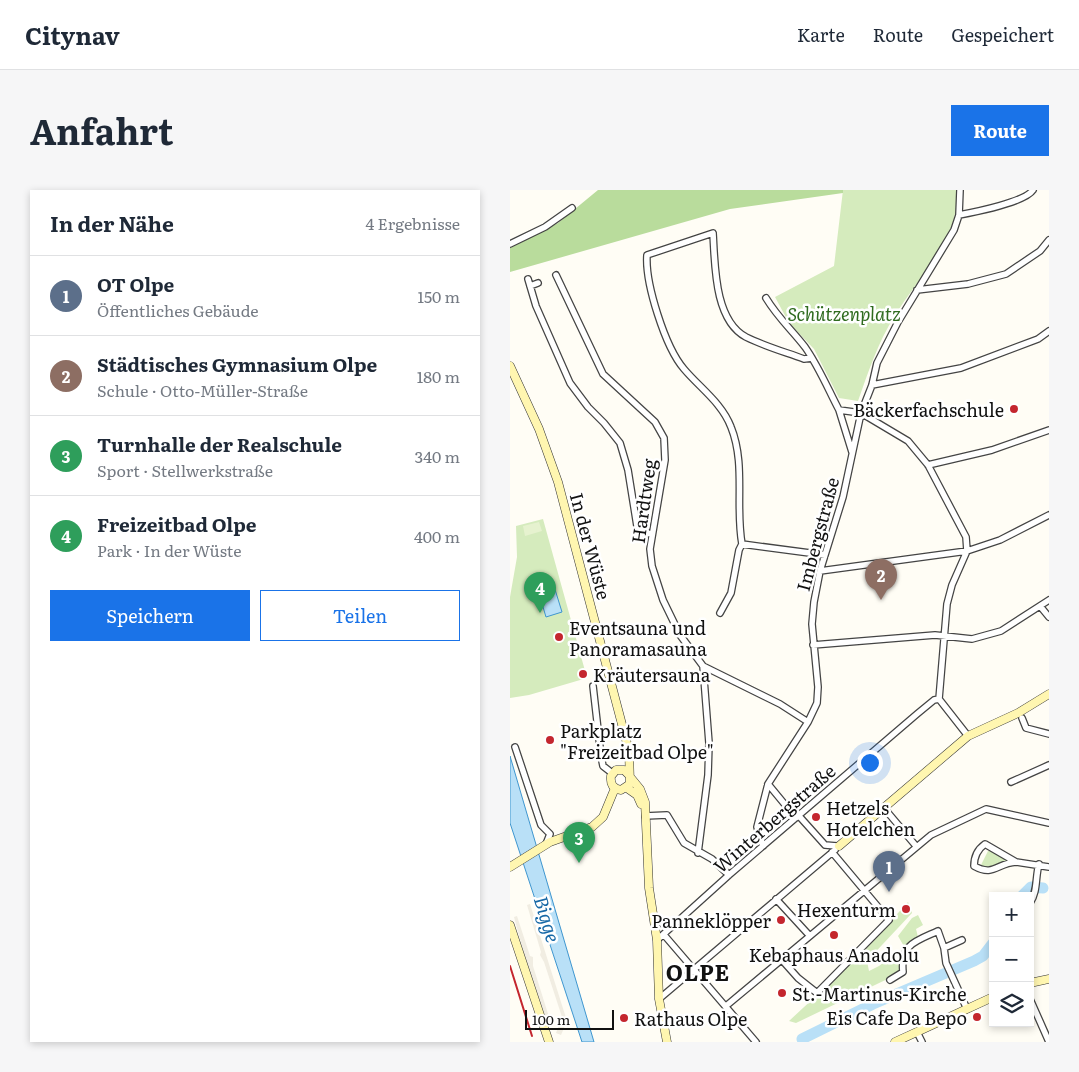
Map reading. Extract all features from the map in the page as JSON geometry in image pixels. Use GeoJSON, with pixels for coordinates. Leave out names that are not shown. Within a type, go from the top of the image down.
{"type":"FeatureCollection","features":[{"type":"Feature","properties":{"kind":"main road","name":"In der Wüste"},"geometry":{"type":"LineString","coordinates":[[510,366],[539,429],[558,482],[629,751],[630,776]]}},
{"type":"Feature","properties":{"kind":"main road"},"geometry":{"type":"LineString","coordinates":[[839,846],[968,736],[1018,712],[1049,694]]}},
{"type":"Feature","properties":{"kind":"main road","name":"In der Wüste"},"geometry":{"type":"LineString","coordinates":[[615,771],[624,758],[625,740]]}},
{"type":"Feature","properties":{"kind":"main road"},"geometry":{"type":"LineString","coordinates":[[615,788],[611,783],[615,771],[624,770],[643,795],[649,888],[657,940],[659,999],[667,1042]]}},
{"type":"Feature","properties":{"kind":"main road"},"geometry":{"type":"LineString","coordinates":[[627,788],[630,776]]}},
{"type":"Feature","properties":{"kind":"main road"},"geometry":{"type":"LineString","coordinates":[[514,865],[545,844],[592,827],[603,817],[615,788]]}},
{"type":"Feature","properties":{"kind":"main road"},"geometry":{"type":"LineString","coordinates":[[615,788],[627,788],[639,798],[644,816]]}},
{"type":"Feature","properties":{"kind":"main road"},"geometry":{"type":"LineString","coordinates":[[510,925],[549,1042]]}},
{"type":"Feature","properties":{"kind":"main road"},"geometry":{"type":"LineString","coordinates":[[1034,982],[1049,979]]}},
{"type":"Feature","properties":{"kind":"main road"},"geometry":{"type":"LineString","coordinates":[[895,1042],[989,999]]}},
{"type":"Feature","properties":{"kind":"street"},"geometry":{"type":"LineString","coordinates":[[960,190],[959,215],[1018,200],[1030,194],[1033,190]]}},
{"type":"Feature","properties":{"kind":"street"},"geometry":{"type":"LineString","coordinates":[[510,244],[545,227],[572,208]]}},
{"type":"Feature","properties":{"kind":"street","name":"Imbergstraße"},"geometry":{"type":"LineString","coordinates":[[764,846],[757,827],[768,784],[808,722],[817,703],[818,687],[813,645],[813,610],[820,571],[844,497],[861,413],[872,385],[877,363],[954,230],[959,215]]}},
{"type":"Feature","properties":{"kind":"street"},"geometry":{"type":"LineString","coordinates":[[720,613],[731,593],[739,550],[742,544],[738,450],[732,430],[720,406],[684,370],[668,344],[653,296],[647,255],[713,233],[716,280],[729,320],[744,336],[804,359],[812,358]]}},
{"type":"Feature","properties":{"kind":"street"},"geometry":{"type":"LineString","coordinates":[[918,290],[968,284],[1006,274],[1040,251],[1049,240]]}},
{"type":"Feature","properties":{"kind":"street","name":"Hardtweg"},"geometry":{"type":"LineString","coordinates":[[556,275],[603,374],[654,422],[664,438],[663,470],[651,534],[652,566],[663,600],[680,635],[702,665]]}},
{"type":"Feature","properties":{"kind":"street"},"geometry":{"type":"LineString","coordinates":[[538,283],[529,283],[539,314],[570,382],[588,407],[620,443],[628,470],[637,526],[643,532],[651,534]]}},
{"type":"Feature","properties":{"kind":"street","name":"Imbergstraße"},"geometry":{"type":"LineString","coordinates":[[766,298],[778,317],[812,358],[839,410],[852,452]]}},
{"type":"Feature","properties":{"kind":"street"},"geometry":{"type":"LineString","coordinates":[[872,385],[961,368],[1038,339],[1049,331]]}},
{"type":"Feature","properties":{"kind":"street"},"geometry":{"type":"LineString","coordinates":[[839,410],[861,413],[908,441],[928,465],[961,524],[968,544],[967,552],[952,585],[947,604],[939,699],[968,736]]}},
{"type":"Feature","properties":{"kind":"street"},"geometry":{"type":"LineString","coordinates":[[928,465],[992,450],[1049,430]]}},
{"type":"Feature","properties":{"kind":"street"},"geometry":{"type":"LineString","coordinates":[[820,571],[967,552],[1000,540],[1049,515]]}},
{"type":"Feature","properties":{"kind":"street"},"geometry":{"type":"LineString","coordinates":[[742,544],[825,555]]}},
{"type":"Feature","properties":{"kind":"street"},"geometry":{"type":"LineString","coordinates":[[813,645],[935,635],[972,639],[1001,631],[1049,600]]}},
{"type":"Feature","properties":{"kind":"street"},"geometry":{"type":"LineString","coordinates":[[1040,606],[1049,617]]}},
{"type":"Feature","properties":{"kind":"street"},"geometry":{"type":"LineString","coordinates":[[702,665],[780,704],[808,722]]}},
{"type":"Feature","properties":{"kind":"street"},"geometry":{"type":"LineString","coordinates":[[698,853],[708,774],[709,743],[702,665]]}},
{"type":"Feature","properties":{"kind":"street"},"geometry":{"type":"LineString","coordinates":[[593,686],[603,766],[615,771]]}},
{"type":"Feature","properties":{"kind":"street","name":"Winterbergstraße"},"geometry":{"type":"LineString","coordinates":[[657,940],[729,875],[934,700],[939,699]]}},
{"type":"Feature","properties":{"kind":"street"},"geometry":{"type":"LineString","coordinates":[[1022,718],[1026,728],[1049,734]]}},
{"type":"Feature","properties":{"kind":"street"},"geometry":{"type":"LineString","coordinates":[[515,747],[541,825],[550,834],[545,844]]}},
{"type":"Feature","properties":{"kind":"street"},"geometry":{"type":"LineString","coordinates":[[1010,782],[1049,765]]}},
{"type":"Feature","properties":{"kind":"street"},"geometry":{"type":"LineString","coordinates":[[768,784],[825,845],[839,846]]}},
{"type":"Feature","properties":{"kind":"street"},"geometry":{"type":"LineString","coordinates":[[884,808],[916,846]]}},
{"type":"Feature","properties":{"kind":"street"},"geometry":{"type":"LineString","coordinates":[[726,1006],[931,835],[986,809],[1049,823]]}},
{"type":"Feature","properties":{"kind":"street"},"geometry":{"type":"LineString","coordinates":[[644,816],[667,815],[684,843],[698,853],[712,859],[729,875]]}},
{"type":"Feature","properties":{"kind":"street"},"geometry":{"type":"LineString","coordinates":[[1016,862],[985,844],[980,848],[974,860],[974,866],[991,871],[1016,862],[1049,867]]}},
{"type":"Feature","properties":{"kind":"street"},"geometry":{"type":"LineString","coordinates":[[824,858],[825,845]]}},
{"type":"Feature","properties":{"kind":"street"},"geometry":{"type":"LineString","coordinates":[[659,999],[839,846]]}},
{"type":"Feature","properties":{"kind":"street"},"geometry":{"type":"LineString","coordinates":[[782,960],[798,978],[817,993],[889,920],[862,891],[832,852]]}},
{"type":"Feature","properties":{"kind":"street"},"geometry":{"type":"LineString","coordinates":[[1034,897],[1036,894],[1039,864]]}},
{"type":"Feature","properties":{"kind":"street"},"geometry":{"type":"LineString","coordinates":[[776,899],[809,935]]}},
{"type":"Feature","properties":{"kind":"street"},"geometry":{"type":"LineString","coordinates":[[654,917],[665,924],[675,923]]}},
{"type":"Feature","properties":{"kind":"street"},"geometry":{"type":"LineString","coordinates":[[890,980],[903,972],[902,958],[907,948],[938,931],[950,971],[967,1009]]}},
{"type":"Feature","properties":{"kind":"street"},"geometry":{"type":"LineString","coordinates":[[665,936],[756,1042]]}},
{"type":"Feature","properties":{"kind":"street"},"geometry":{"type":"LineString","coordinates":[[944,948],[962,940]]}},
{"type":"Feature","properties":{"kind":"street"},"geometry":{"type":"LineString","coordinates":[[1034,1008],[1049,1042]]}},
{"type":"Feature","properties":{"kind":"street"},"geometry":{"type":"LineString","coordinates":[[917,1032],[922,1042]]}},
{"type":"Feature","properties":{"kind":"green space"},"geometry":{"type":"Polygon","coordinates":[[[598,190],[843,190],[843,193],[730,209],[510,272],[510,248],[558,223],[598,190]]]}},
{"type":"Feature","properties":{"kind":"green space","name":"Schützenplatz"},"geometry":{"type":"Polygon","coordinates":[[[843,190],[957,190],[956,208],[945,242],[888,327],[858,401],[839,398],[814,349],[789,323],[775,297],[834,266],[843,190]]]}},
{"type":"Feature","properties":{"kind":"green space"},"geometry":{"type":"Polygon","coordinates":[[[543,519],[587,678],[529,695],[510,698],[510,597],[517,557],[516,526],[543,519]]]}},
{"type":"Feature","properties":{"kind":"green space"},"geometry":{"type":"Polygon","coordinates":[[[539,522],[542,531],[525,536],[523,526],[539,522]]]}},
{"type":"Feature","properties":{"kind":"green space"},"geometry":{"type":"Polygon","coordinates":[[[988,851],[994,851],[1008,861],[990,870],[980,867],[988,851]]]}},
{"type":"Feature","properties":{"kind":"green space"},"geometry":{"type":"Polygon","coordinates":[[[908,902],[912,913],[867,961],[869,971],[900,950],[902,972],[796,1023],[789,1021],[860,955],[908,902]]]}},
{"type":"Feature","properties":{"kind":"green space"},"geometry":{"type":"Polygon","coordinates":[[[918,915],[923,925],[916,929],[918,937],[905,948],[898,936],[912,918],[918,915]]]}},
{"type":"Feature","properties":{"kind":"shaded area"},"geometry":{"type":"Polygon","coordinates":[[[530,904],[567,1021],[561,1035],[556,1033],[562,1017],[540,955],[541,952],[527,905],[530,904]]]}},
{"type":"Feature","properties":{"kind":"shaded area"},"geometry":{"type":"Polygon","coordinates":[[[517,916],[530,956],[533,957],[533,966],[549,1017],[546,1018],[527,965],[514,917],[517,916]]]}},
{"type":"Feature","properties":{"kind":"water"},"geometry":{"type":"Polygon","coordinates":[[[553,583],[562,612],[546,617],[537,587],[553,583]]]}},
{"type":"Feature","properties":{"kind":"water","name":"Bigge"},"geometry":{"type":"Polygon","coordinates":[[[510,756],[594,1042],[582,1042],[510,823],[510,756]]]}},
{"type":"Feature","properties":{"kind":"waterway","name":"OLPE"},"geometry":{"type":"LineString","coordinates":[[1026,892],[1031,887],[1043,888]]}},
{"type":"Feature","properties":{"kind":"waterway","name":"OLPE"},"geometry":{"type":"LineString","coordinates":[[802,1039],[873,1004],[974,961],[983,956],[989,948]]}},
{"type":"Feature","properties":{"kind":"railway"},"geometry":{"type":"LineString","coordinates":[[510,966],[532,1036]]}},
{"type":"Feature","properties":{"kind":"place","name":"Bäckerfachschule"},"geometry":{"type":"Point","coordinates":[1014,409]}},
{"type":"Feature","properties":{"kind":"place","name":"Städtisches Gymnasium Olpe"},"geometry":{"type":"Point","coordinates":[881,600]}},
{"type":"Feature","properties":{"kind":"place","name":"Freizeitbad Olpe"},"geometry":{"type":"Point","coordinates":[540,613]}},
{"type":"Feature","properties":{"kind":"place","name":"Eventsauna und Panoramasauna"},"geometry":{"type":"Point","coordinates":[559,637]}},
{"type":"Feature","properties":{"kind":"place","name":"Kräutersauna"},"geometry":{"type":"Point","coordinates":[583,674]}},
{"type":"Feature","properties":{"kind":"place","name":"Parkplatz \"Freizeitbad Olpe\""},"geometry":{"type":"Point","coordinates":[550,740]}},
{"type":"Feature","properties":{"kind":"place","name":"Hetzels Hotelchen"},"geometry":{"type":"Point","coordinates":[816,817]}},
{"type":"Feature","properties":{"kind":"place","name":"Turnhalle der Realschule"},"geometry":{"type":"Point","coordinates":[579,863]}},
{"type":"Feature","properties":{"kind":"place","name":"OT Olpe"},"geometry":{"type":"Point","coordinates":[889,892]}},
{"type":"Feature","properties":{"kind":"place","name":"Hexenturm"},"geometry":{"type":"Point","coordinates":[906,909]}},
{"type":"Feature","properties":{"kind":"place","name":"Panneklöpper"},"geometry":{"type":"Point","coordinates":[781,920]}},
{"type":"Feature","properties":{"kind":"place","name":"Kebaphaus Anadolu"},"geometry":{"type":"Point","coordinates":[834,935]}},
{"type":"Feature","properties":{"kind":"place","name":"St.-Martinus-Kirche"},"geometry":{"type":"Point","coordinates":[782,993]}},
{"type":"Feature","properties":{"kind":"place","name":"Eis Cafe Da Bepo"},"geometry":{"type":"Point","coordinates":[977,1017]}},
{"type":"Feature","properties":{"kind":"place","name":"Rathaus Olpe"},"geometry":{"type":"Point","coordinates":[624,1018]}},
{"type":"Feature","properties":{"kind":"district","name":"OLPE"},"geometry":{"type":"Point","coordinates":[698,971]}}]}
